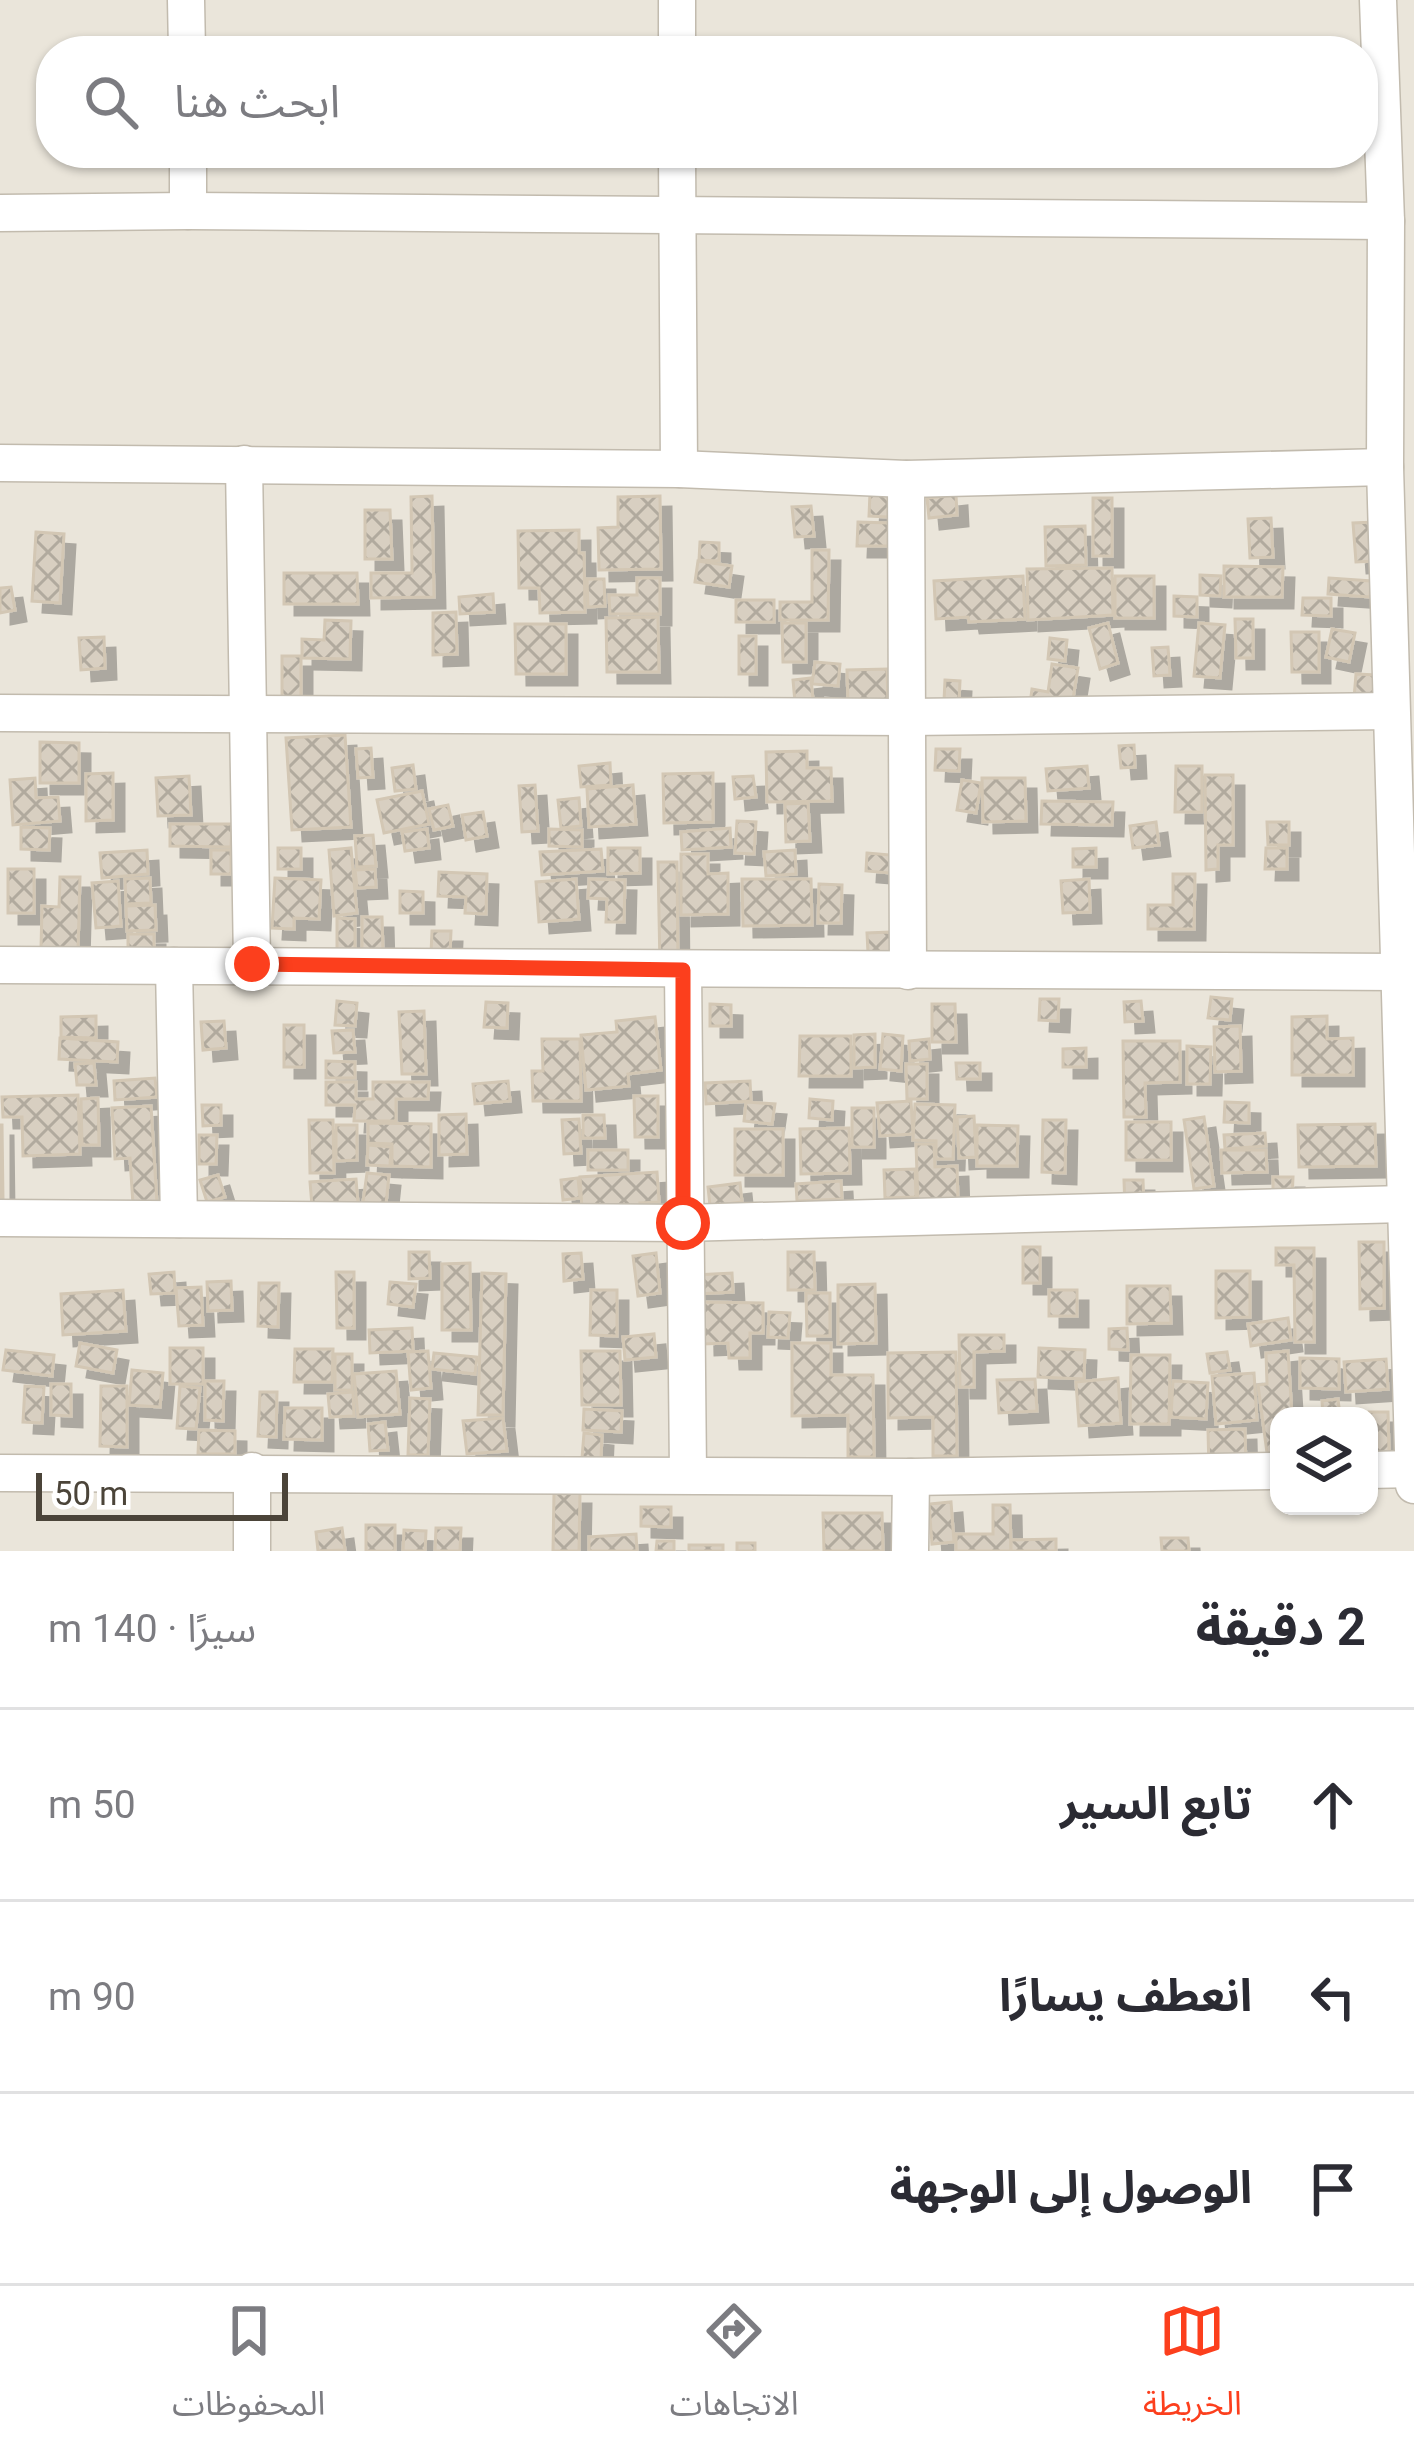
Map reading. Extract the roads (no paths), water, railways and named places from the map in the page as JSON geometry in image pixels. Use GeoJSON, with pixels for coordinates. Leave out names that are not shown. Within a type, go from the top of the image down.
{"type":"FeatureCollection","features":[{"type":"Feature","properties":{"kind":"street"},"geometry":{"type":"LineString","coordinates":[[187,0],[187,36]]}},
{"type":"Feature","properties":{"kind":"street"},"geometry":{"type":"LineString","coordinates":[[676,0],[677,36]]}},
{"type":"Feature","properties":{"kind":"street"},"geometry":{"type":"LineString","coordinates":[[1378,0],[1386,221],[1385,467],[1414,1485]]}},
{"type":"Feature","properties":{"kind":"street"},"geometry":{"type":"LineString","coordinates":[[188,168],[188,211]]}},
{"type":"Feature","properties":{"kind":"street"},"geometry":{"type":"LineString","coordinates":[[677,168],[679,470]]}},
{"type":"Feature","properties":{"kind":"street"},"geometry":{"type":"LineString","coordinates":[[0,213],[1386,221]]}},
{"type":"Feature","properties":{"kind":"street"},"geometry":{"type":"LineString","coordinates":[[0,463],[679,470],[906,479],[1385,467]]}},
{"type":"Feature","properties":{"kind":"street"},"geometry":{"type":"LineString","coordinates":[[244,464],[252,964]]}},
{"type":"Feature","properties":{"kind":"street"},"geometry":{"type":"LineString","coordinates":[[906,479],[908,971]]}},
{"type":"Feature","properties":{"kind":"street"},"geometry":{"type":"LineString","coordinates":[[0,713],[908,717],[1391,712]]}},
{"type":"Feature","properties":{"kind":"street"},"geometry":{"type":"LineString","coordinates":[[0,965],[1398,971]]}},
{"type":"Feature","properties":{"kind":"street"},"geometry":{"type":"LineString","coordinates":[[174,966],[179,1219]]}},
{"type":"Feature","properties":{"kind":"street"},"geometry":{"type":"LineString","coordinates":[[683,970],[688,1473]]}},
{"type":"Feature","properties":{"kind":"street"},"geometry":{"type":"LineString","coordinates":[[0,1218],[683,1223],[1404,1204]]}},
{"type":"Feature","properties":{"kind":"street"},"geometry":{"type":"LineString","coordinates":[[1378,1470],[1414,1469]]}},
{"type":"Feature","properties":{"kind":"street"},"geometry":{"type":"LineString","coordinates":[[252,1551],[253,1471]]}},
{"type":"Feature","properties":{"kind":"street"},"geometry":{"type":"LineString","coordinates":[[0,1473],[911,1477],[1270,1471]]}},
{"type":"Feature","properties":{"kind":"street"},"geometry":{"type":"LineString","coordinates":[[910,1551],[911,1477]]}}]}
